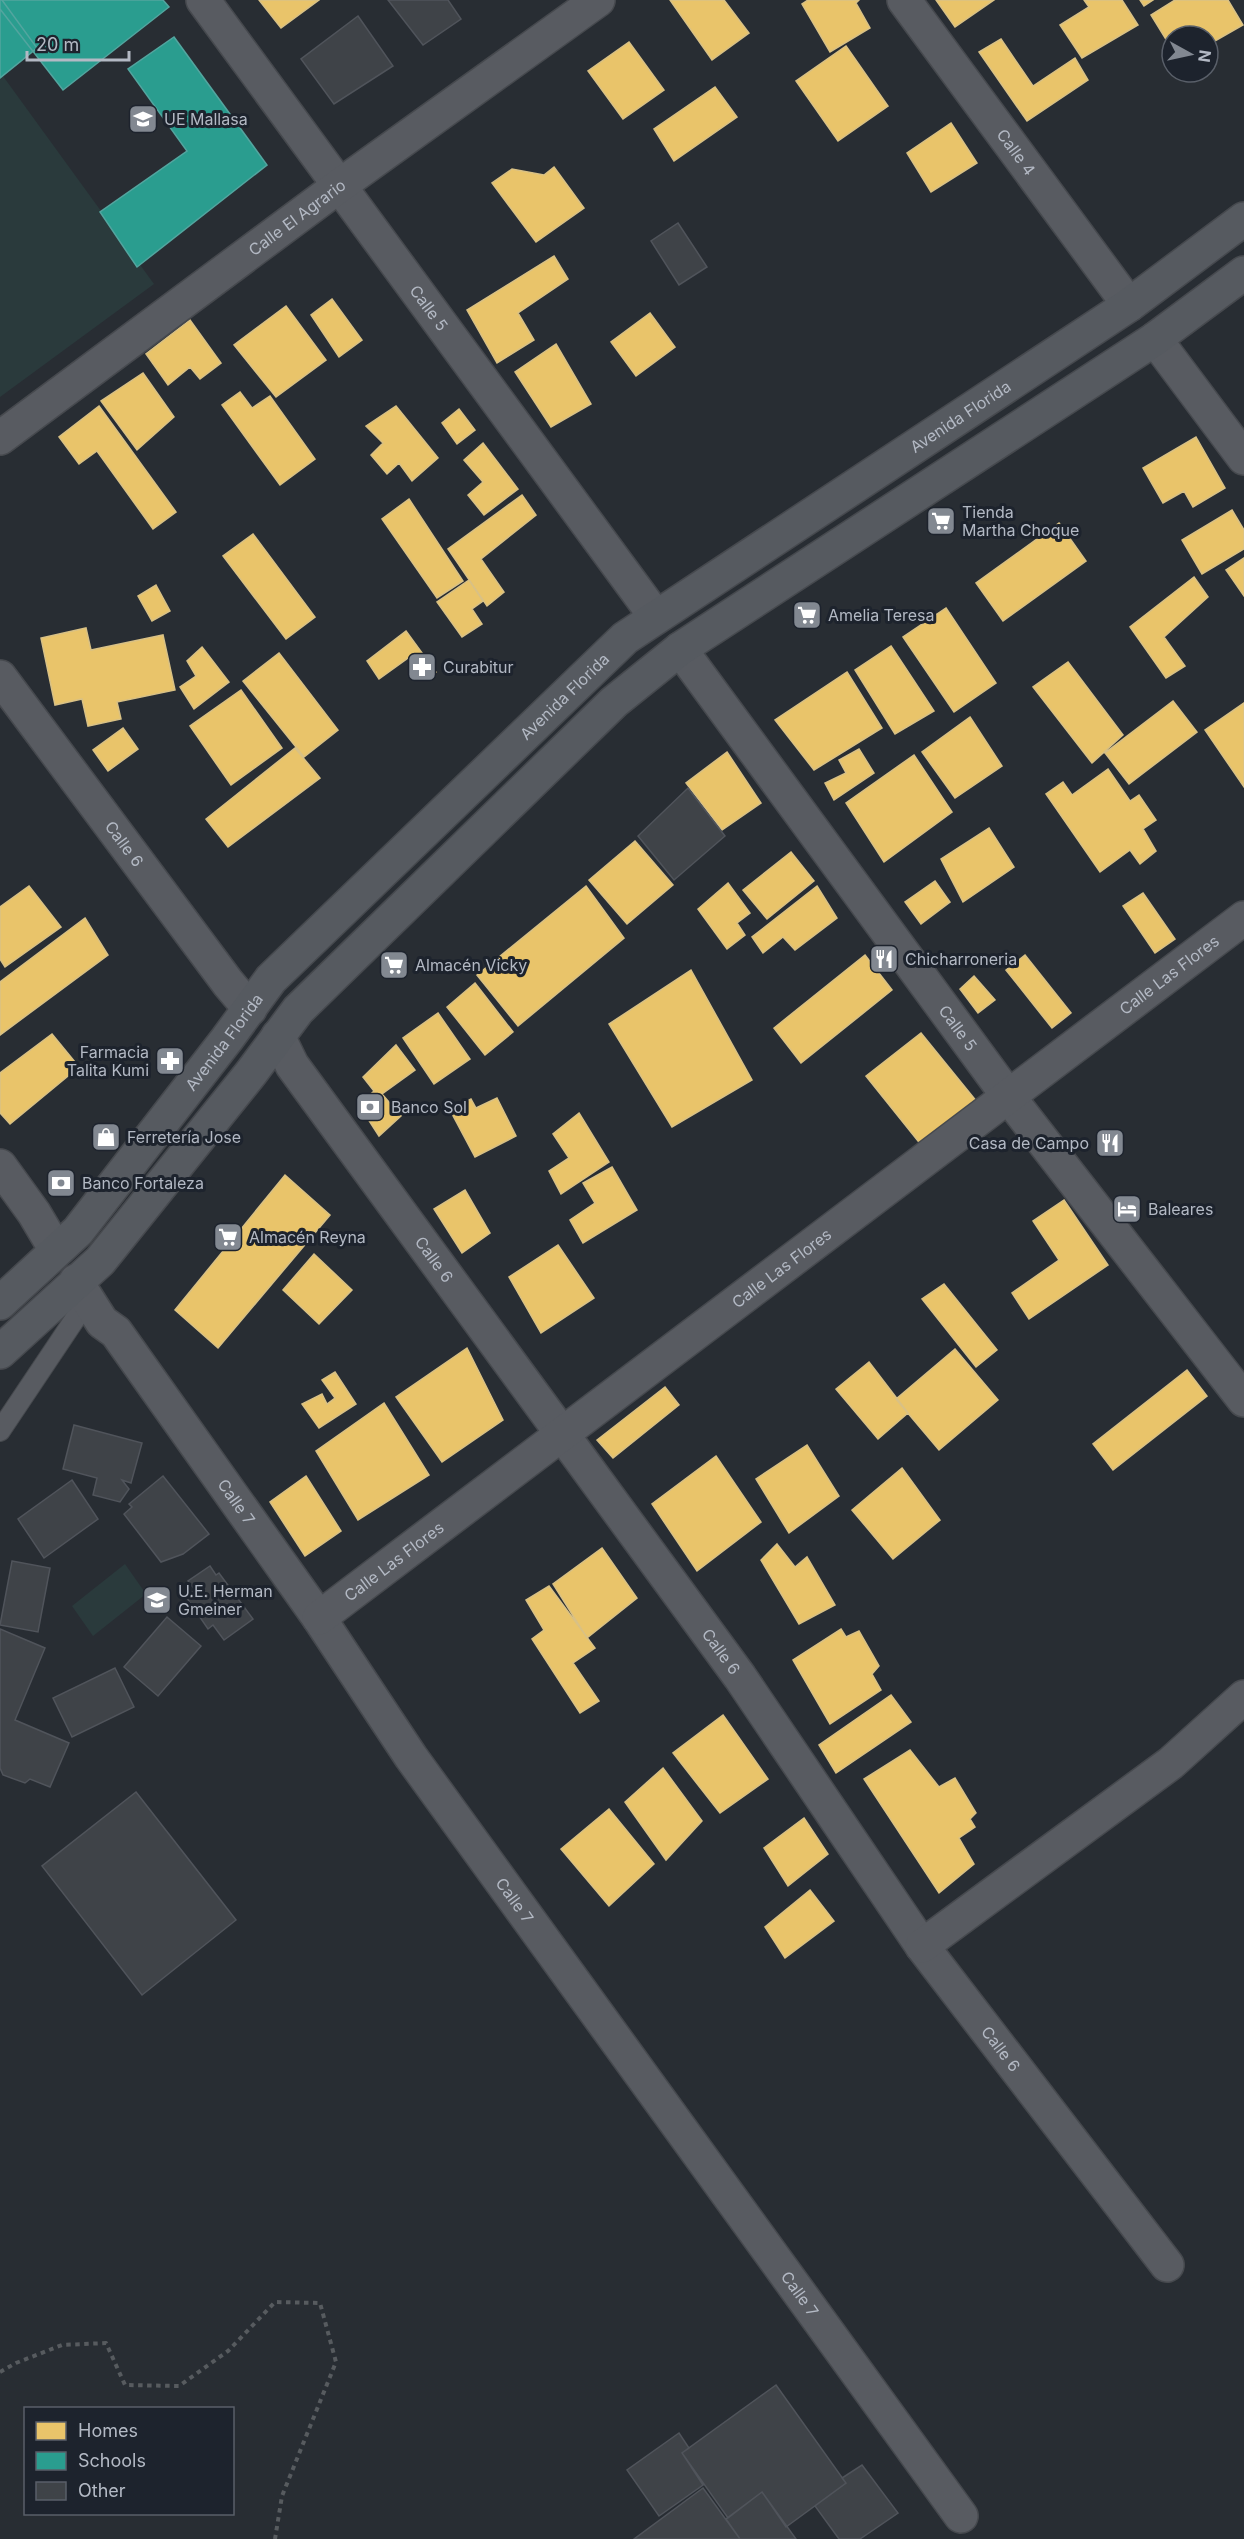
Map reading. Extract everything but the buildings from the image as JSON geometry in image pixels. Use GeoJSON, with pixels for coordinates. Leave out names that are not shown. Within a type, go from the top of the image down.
{"type":"FeatureCollection","features":[{"type":"Feature","properties":{"kind":"main road","name":"Avenida Florida"},"geometry":{"type":"LineString","coordinates":[[0,1303],[78,1231],[279,971],[625,638],[1129,305],[1244,219]]}},
{"type":"Feature","properties":{"kind":"main road"},"geometry":{"type":"LineString","coordinates":[[0,1352],[81,1291],[100,1261],[298,1010],[615,702],[680,649],[1155,339],[1244,273]]}},
{"type":"Feature","properties":{"kind":"main road"},"geometry":{"type":"LineString","coordinates":[[1129,305],[1155,339]]}},
{"type":"Feature","properties":{"kind":"main road"},"geometry":{"type":"LineString","coordinates":[[656,617],[680,649]]}},
{"type":"Feature","properties":{"kind":"main road"},"geometry":{"type":"LineString","coordinates":[[250,1009],[278,1036]]}},
{"type":"Feature","properties":{"kind":"main road"},"geometry":{"type":"LineString","coordinates":[[56,1250],[81,1291]]}},
{"type":"Feature","properties":{"kind":"street","name":"Calle 5"},"geometry":{"type":"LineString","coordinates":[[203,0],[656,617]]}},
{"type":"Feature","properties":{"kind":"street","name":"Calle El Agrario"},"geometry":{"type":"LineString","coordinates":[[0,438],[339,186],[598,0]]}},
{"type":"Feature","properties":{"kind":"street","name":"Calle 4"},"geometry":{"type":"LineString","coordinates":[[904,0],[1129,305]]}},
{"type":"Feature","properties":{"kind":"street"},"geometry":{"type":"LineString","coordinates":[[1155,339],[1244,458]]}},
{"type":"Feature","properties":{"kind":"street","name":"Calle 5"},"geometry":{"type":"LineString","coordinates":[[680,649],[1008,1096],[1244,1400]]}},
{"type":"Feature","properties":{"kind":"street","name":"Calle 6"},"geometry":{"type":"LineString","coordinates":[[0,677],[228,983],[250,1009]]}},
{"type":"Feature","properties":{"kind":"street","name":"Calle Las Flores"},"geometry":{"type":"LineString","coordinates":[[319,1618],[1244,918]]}},
{"type":"Feature","properties":{"kind":"street","name":"Calle 6"},"geometry":{"type":"LineString","coordinates":[[278,1036],[292,1065],[740,1677],[922,1946],[1167,2265]]}},
{"type":"Feature","properties":{"kind":"street"},"geometry":{"type":"LineString","coordinates":[[0,1166],[34,1213],[56,1250]]}},
{"type":"Feature","properties":{"kind":"street","name":"Calle 7"},"geometry":{"type":"LineString","coordinates":[[81,1291],[102,1322],[116,1332],[319,1618],[411,1757],[961,2516]]}},
{"type":"Feature","properties":{"kind":"street"},"geometry":{"type":"LineString","coordinates":[[922,1946],[1171,1763],[1244,1697]]}},
{"type":"Feature","properties":{"kind":"lane"},"geometry":{"type":"LineString","coordinates":[[0,1431],[81,1291]]}},
{"type":"Feature","properties":{"kind":"path"},"geometry":{"type":"LineString","coordinates":[[0,2372],[16,2363],[62,2345],[106,2343],[125,2385],[179,2386],[228,2351],[275,2302],[320,2303],[336,2362],[282,2496],[274,2539]]}},
{"type":"Feature","properties":{"kind":"shaded area"},"geometry":{"type":"Polygon","coordinates":[[[0,72],[154,284],[0,397],[0,72]]]}},
{"type":"Feature","properties":{"kind":"shaded area"},"geometry":{"type":"Polygon","coordinates":[[[125,1564],[146,1594],[93,1636],[72,1606],[125,1564]]]}},
{"type":"Feature","properties":{"kind":"place","name":"UE Mallasa"},"geometry":{"type":"Point","coordinates":[143,119]}},
{"type":"Feature","properties":{"kind":"place","name":"Tienda Martha Choque"},"geometry":{"type":"Point","coordinates":[941,521]}},
{"type":"Feature","properties":{"kind":"place","name":"Amelia Teresa"},"geometry":{"type":"Point","coordinates":[807,615]}},
{"type":"Feature","properties":{"kind":"place","name":"Curabitur"},"geometry":{"type":"Point","coordinates":[422,667]}},
{"type":"Feature","properties":{"kind":"place","name":"Chicharroneria"},"geometry":{"type":"Point","coordinates":[884,959]}},
{"type":"Feature","properties":{"kind":"place","name":"Almacén Vicky"},"geometry":{"type":"Point","coordinates":[394,965]}},
{"type":"Feature","properties":{"kind":"place","name":"Farmacia Talita Kumi"},"geometry":{"type":"Point","coordinates":[170,1061]}},
{"type":"Feature","properties":{"kind":"place","name":"Banco Sol"},"geometry":{"type":"Point","coordinates":[370,1107]}},
{"type":"Feature","properties":{"kind":"place","name":"Ferretería Jose"},"geometry":{"type":"Point","coordinates":[106,1137]}},
{"type":"Feature","properties":{"kind":"place","name":"Casa de Campo"},"geometry":{"type":"Point","coordinates":[1110,1143]}},
{"type":"Feature","properties":{"kind":"place","name":"Banco Fortaleza"},"geometry":{"type":"Point","coordinates":[61,1183]}},
{"type":"Feature","properties":{"kind":"place","name":"Baleares"},"geometry":{"type":"Point","coordinates":[1127,1209]}},
{"type":"Feature","properties":{"kind":"place","name":"Almacén Reyna"},"geometry":{"type":"Point","coordinates":[228,1237]}},
{"type":"Feature","properties":{"kind":"place","name":"U.E. Herman Gmeiner"},"geometry":{"type":"Point","coordinates":[157,1600]}}]}
